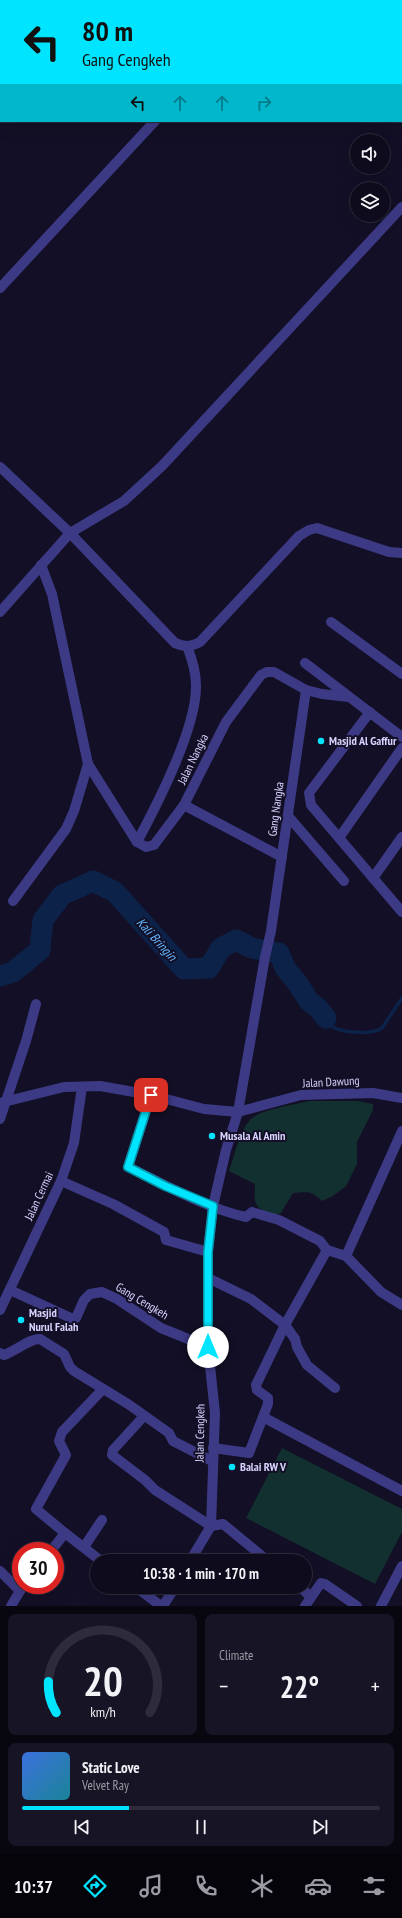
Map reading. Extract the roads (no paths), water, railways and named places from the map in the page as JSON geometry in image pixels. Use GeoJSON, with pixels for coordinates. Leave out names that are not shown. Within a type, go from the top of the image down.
{"type":"FeatureCollection","features":[{"type":"Feature","properties":{"kind":"street"},"geometry":{"type":"LineString","coordinates":[[0,288],[154,122]]}},
{"type":"Feature","properties":{"kind":"street"},"geometry":{"type":"LineString","coordinates":[[0,612],[70,533],[124,501],[162,466],[402,207]]}},
{"type":"Feature","properties":{"kind":"street"},"geometry":{"type":"LineString","coordinates":[[0,467],[70,533],[174,643],[184,647],[192,646],[200,642],[299,536],[309,530],[317,528],[328,530],[389,552],[402,553]]}},
{"type":"Feature","properties":{"kind":"street"},"geometry":{"type":"LineString","coordinates":[[41,565],[52,594],[88,764],[137,842]]}},
{"type":"Feature","properties":{"kind":"street"},"geometry":{"type":"LineString","coordinates":[[331,622],[402,674]]}},
{"type":"Feature","properties":{"kind":"street"},"geometry":{"type":"LineString","coordinates":[[137,842],[170,773],[188,727],[196,686],[192,659],[187,646]]}},
{"type":"Feature","properties":{"kind":"street"},"geometry":{"type":"LineString","coordinates":[[305,663],[402,737]]}},
{"type":"Feature","properties":{"kind":"street","name":"Jalan Nangka"},"geometry":{"type":"LineString","coordinates":[[137,842],[146,847],[154,845],[184,805],[226,722],[261,676],[268,672],[274,672],[306,690],[322,694],[349,697]]}},
{"type":"Feature","properties":{"kind":"street","name":"Gang Nangka"},"geometry":{"type":"LineString","coordinates":[[238,1112],[265,956],[271,931],[306,690]]}},
{"type":"Feature","properties":{"kind":"street"},"geometry":{"type":"LineString","coordinates":[[370,712],[309,793],[311,805],[402,912]]}},
{"type":"Feature","properties":{"kind":"street"},"geometry":{"type":"LineString","coordinates":[[339,838],[402,748]]}},
{"type":"Feature","properties":{"kind":"street"},"geometry":{"type":"LineString","coordinates":[[13,901],[66,829],[74,811],[88,764]]}},
{"type":"Feature","properties":{"kind":"street"},"geometry":{"type":"LineString","coordinates":[[184,805],[282,857]]}},
{"type":"Feature","properties":{"kind":"street"},"geometry":{"type":"LineString","coordinates":[[288,816],[344,881]]}},
{"type":"Feature","properties":{"kind":"street"},"geometry":{"type":"LineString","coordinates":[[373,878],[402,837]]}},
{"type":"Feature","properties":{"kind":"street"},"geometry":{"type":"LineString","coordinates":[[0,1119],[3,1103],[36,1004]]}},
{"type":"Feature","properties":{"kind":"street"},"geometry":{"type":"LineString","coordinates":[[3,1103],[46,1090],[64,1087],[100,1086],[151,1095],[204,1109],[238,1112]]}},
{"type":"Feature","properties":{"kind":"street","name":"Jalan Cermai"},"geometry":{"type":"LineString","coordinates":[[0,1310],[61,1181],[74,1143],[82,1087]]}},
{"type":"Feature","properties":{"kind":"street","name":"Jalan Dawung"},"geometry":{"type":"LineString","coordinates":[[238,1112],[301,1095],[373,1093],[402,1098]]}},
{"type":"Feature","properties":{"kind":"street"},"geometry":{"type":"LineString","coordinates":[[151,1095],[128,1167],[165,1186],[241,1216],[246,1217],[252,1212],[279,1220],[320,1241],[327,1250],[346,1256],[381,1292],[402,1305]]}},
{"type":"Feature","properties":{"kind":"street","name":"Jalan Cengkeh"},"geometry":{"type":"LineString","coordinates":[[211,1526],[212,1461],[215,1413],[208,1347],[208,1252],[213,1206],[226,1150],[238,1112]]}},
{"type":"Feature","properties":{"kind":"street"},"geometry":{"type":"LineString","coordinates":[[346,1256],[402,1131]]}},
{"type":"Feature","properties":{"kind":"street"},"geometry":{"type":"LineString","coordinates":[[61,1181],[113,1204],[164,1232],[166,1240],[208,1252]]}},
{"type":"Feature","properties":{"kind":"street"},"geometry":{"type":"LineString","coordinates":[[213,1448],[248,1453],[268,1401],[268,1398],[257,1390],[256,1385],[285,1325],[327,1250]]}},
{"type":"Feature","properties":{"kind":"street"},"geometry":{"type":"LineString","coordinates":[[208,1278],[251,1299],[285,1325],[295,1339],[303,1360],[315,1373],[335,1388]]}},
{"type":"Feature","properties":{"kind":"street","name":"Gang Cengkeh"},"geometry":{"type":"LineString","coordinates":[[10,1290],[73,1319],[76,1318],[84,1300],[90,1294],[102,1292],[117,1299],[161,1328],[208,1347]]}},
{"type":"Feature","properties":{"kind":"street"},"geometry":{"type":"LineString","coordinates":[[0,1353],[4,1354],[16,1350],[30,1340],[40,1339],[64,1354],[70,1367],[74,1371],[128,1404],[169,1433],[174,1441],[212,1461]]}},
{"type":"Feature","properties":{"kind":"street"},"geometry":{"type":"LineString","coordinates":[[92,1554],[36,1509],[66,1455],[59,1441],[62,1432],[103,1390]]}},
{"type":"Feature","properties":{"kind":"street"},"geometry":{"type":"LineString","coordinates":[[144,1416],[113,1450],[112,1455],[145,1480],[155,1490],[211,1526],[223,1524],[259,1554]]}},
{"type":"Feature","properties":{"kind":"street"},"geometry":{"type":"LineString","coordinates":[[263,1417],[402,1491]]}},
{"type":"Feature","properties":{"kind":"street"},"geometry":{"type":"LineString","coordinates":[[84,1548],[102,1520]]}},
{"type":"Feature","properties":{"kind":"street"},"geometry":{"type":"LineString","coordinates":[[194,1554],[211,1526]]}},
{"type":"Feature","properties":{"kind":"street"},"geometry":{"type":"LineString","coordinates":[[58,1542],[65,1533]]}},
{"type":"Feature","properties":{"kind":"street"},"geometry":{"type":"LineString","coordinates":[[380,1606],[402,1566]]}},
{"type":"Feature","properties":{"kind":"street"},"geometry":{"type":"LineString","coordinates":[[0,1571],[12,1580]]}},
{"type":"Feature","properties":{"kind":"street"},"geometry":{"type":"LineString","coordinates":[[305,1606],[321,1583],[325,1584],[357,1606]]}},
{"type":"Feature","properties":{"kind":"street"},"geometry":{"type":"LineString","coordinates":[[11,1606],[18,1594]]}},
{"type":"Feature","properties":{"kind":"street"},"geometry":{"type":"LineString","coordinates":[[146,1594],[162,1606],[170,1594]]}},
{"type":"Feature","properties":{"kind":"street"},"geometry":{"type":"LineString","coordinates":[[308,1594],[312,1597]]}},
{"type":"Feature","properties":{"kind":"waterway","name":"Kali Bringin"},"geometry":{"type":"LineString","coordinates":[[0,976],[13,972],[40,950],[43,920],[62,895],[93,881],[115,892],[184,969],[209,968],[221,948],[236,940],[252,948],[279,953],[285,968],[296,981],[309,1001],[318,1008],[326,1018]]}},
{"type":"Feature","properties":{"kind":"waterway"},"geometry":{"type":"LineString","coordinates":[[326,1018],[331,1026],[342,1030],[349,1032],[372,1032],[382,1028],[402,998]]}},
{"type":"Feature","properties":{"kind":"place","name":"Masjid Al Gaffur"},"geometry":{"type":"Point","coordinates":[321,741]}},
{"type":"Feature","properties":{"kind":"place","name":"Musala Al Amin"},"geometry":{"type":"Point","coordinates":[212,1136]}},
{"type":"Feature","properties":{"kind":"place","name":"Masjid Nurul Falah"},"geometry":{"type":"Point","coordinates":[21,1320]}},
{"type":"Feature","properties":{"kind":"place","name":"Balai RW V"},"geometry":{"type":"Point","coordinates":[232,1467]}}]}
